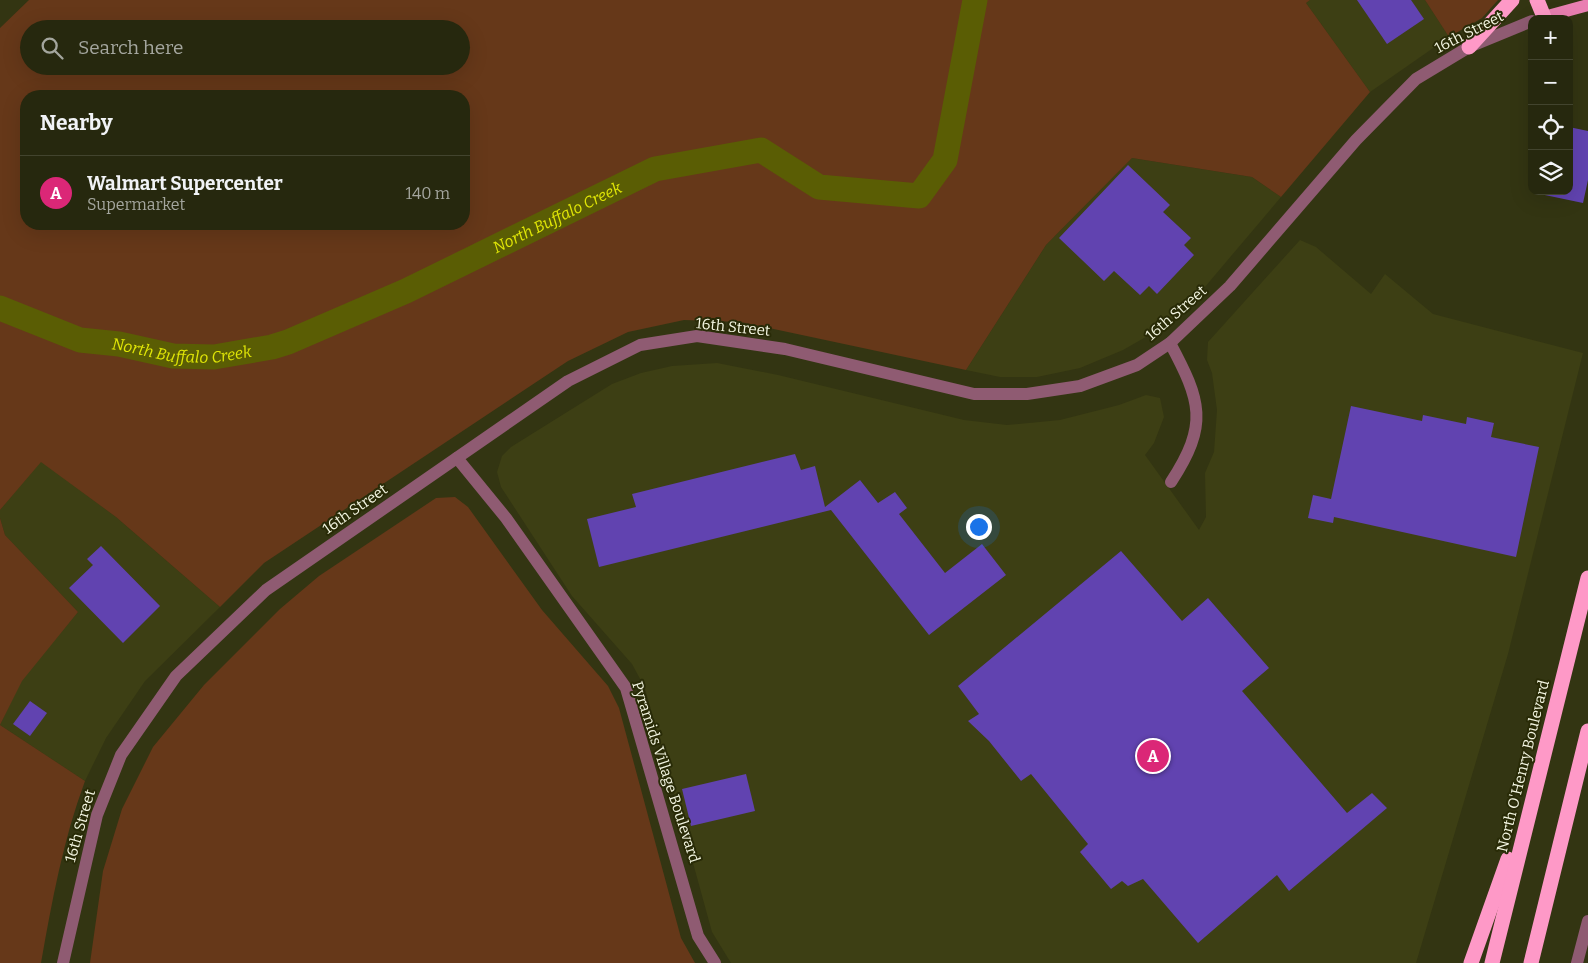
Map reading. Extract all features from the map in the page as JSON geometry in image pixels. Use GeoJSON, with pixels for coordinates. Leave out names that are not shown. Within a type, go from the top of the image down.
{"type":"FeatureCollection","features":[{"type":"Feature","properties":{"kind":"highway"},"geometry":{"type":"LineString","coordinates":[[1469,47],[1512,0]]}},
{"type":"Feature","properties":{"kind":"highway"},"geometry":{"type":"LineString","coordinates":[[1537,0],[1538,15]]}},
{"type":"Feature","properties":{"kind":"highway"},"geometry":{"type":"LineString","coordinates":[[1539,15],[1545,0]]}},
{"type":"Feature","properties":{"kind":"highway","name":"North O'Henry Boulevard"},"geometry":{"type":"LineString","coordinates":[[1492,963],[1588,578]]}},
{"type":"Feature","properties":{"kind":"highway"},"geometry":{"type":"LineString","coordinates":[[1531,963],[1588,731]]}},
{"type":"Feature","properties":{"kind":"highway"},"geometry":{"type":"LineString","coordinates":[[1471,963],[1541,763]]}},
{"type":"Feature","properties":{"kind":"main road","name":"16th Street"},"geometry":{"type":"LineString","coordinates":[[1551,15],[1588,4]]}},
{"type":"Feature","properties":{"kind":"street","name":"16th Street"},"geometry":{"type":"LineString","coordinates":[[63,963],[100,806],[121,755],[176,676],[266,590],[568,381],[640,345],[697,336],[785,349],[974,394],[1027,394],[1080,386],[1137,365],[1170,343],[1230,286],[1356,140],[1416,79],[1469,47],[1528,23]]}},
{"type":"Feature","properties":{"kind":"street"},"geometry":{"type":"LineString","coordinates":[[1170,343],[1190,381],[1197,414],[1196,436],[1171,482]]}},
{"type":"Feature","properties":{"kind":"street","name":"Pyramids Village Boulevard"},"geometry":{"type":"LineString","coordinates":[[457,458],[506,518],[626,688],[698,936],[715,963]]}},
{"type":"Feature","properties":{"kind":"street"},"geometry":{"type":"LineString","coordinates":[[1577,963],[1588,921]]}},
{"type":"Feature","properties":{"kind":"shaded area"},"geometry":{"type":"Polygon","coordinates":[[[29,0],[1310,0],[1306,3],[1370,92],[1281,197],[1252,177],[1132,158],[1046,245],[966,370],[741,322],[684,320],[628,332],[568,361],[264,563],[220,607],[116,517],[41,462],[0,510],[0,28],[29,0]]]}},
{"type":"Feature","properties":{"kind":"shaded area"},"geometry":{"type":"Polygon","coordinates":[[[1310,0],[1425,0],[1449,37],[1370,92],[1306,3],[1310,0]]]}},
{"type":"Feature","properties":{"kind":"shaded area"},"geometry":{"type":"Polygon","coordinates":[[[1425,0],[1498,0],[1482,18],[1449,37],[1425,0]]]}},
{"type":"Feature","properties":{"kind":"shaded area"},"geometry":{"type":"Polygon","coordinates":[[[1132,158],[1252,177],[1281,197],[1199,294],[1165,326],[1123,350],[1080,368],[1037,377],[1000,377],[966,370],[1046,245],[1132,158]]]}},
{"type":"Feature","properties":{"kind":"shaded area"},"geometry":{"type":"Polygon","coordinates":[[[1300,240],[1316,247],[1371,294],[1385,274],[1433,314],[1583,353],[1508,654],[1416,963],[731,963],[712,932],[645,688],[632,664],[572,596],[501,487],[497,472],[502,456],[511,447],[612,384],[641,373],[672,366],[717,363],[778,375],[964,420],[1007,425],[1060,420],[1119,405],[1146,395],[1160,398],[1164,417],[1154,443],[1145,455],[1199,530],[1206,517],[1205,473],[1214,452],[1217,410],[1212,373],[1207,360],[1208,342],[1300,240]]]}},
{"type":"Feature","properties":{"kind":"shaded area"},"geometry":{"type":"Polygon","coordinates":[[[41,461],[116,517],[220,607],[145,681],[106,738],[85,781],[0,725],[21,681],[78,612],[5,535],[0,518],[0,510],[41,461]]]}},
{"type":"Feature","properties":{"kind":"shaded area"},"geometry":{"type":"Polygon","coordinates":[[[455,497],[468,507],[542,610],[608,686],[619,708],[681,938],[695,963],[90,963],[103,871],[122,809],[153,747],[204,685],[280,609],[319,576],[436,498],[455,497]]]}},
{"type":"Feature","properties":{"kind":"shaded area"},"geometry":{"type":"Polygon","coordinates":[[[0,518],[5,535],[78,612],[22,681],[0,725],[0,518]]]}},
{"type":"Feature","properties":{"kind":"shaded area"},"geometry":{"type":"Polygon","coordinates":[[[0,725],[85,781],[64,848],[41,963],[0,963],[0,725]]]}},
{"type":"Feature","properties":{"kind":"building"},"geometry":{"type":"Polygon","coordinates":[[[1357,0],[1411,0],[1424,19],[1387,44],[1357,0]]]}},
{"type":"Feature","properties":{"kind":"building"},"geometry":{"type":"Polygon","coordinates":[[[1573,128],[1588,131],[1588,180],[1583,203],[1545,195],[1573,195],[1573,128]]]}},
{"type":"Feature","properties":{"kind":"building"},"geometry":{"type":"Polygon","coordinates":[[[1128,165],[1170,205],[1163,212],[1191,238],[1184,245],[1194,255],[1157,294],[1149,286],[1140,295],[1114,271],[1104,281],[1059,238],[1128,165]]]}},
{"type":"Feature","properties":{"kind":"building"},"geometry":{"type":"Polygon","coordinates":[[[1351,406],[1422,421],[1423,415],[1466,424],[1467,417],[1494,423],[1491,437],[1539,447],[1516,557],[1334,517],[1333,523],[1308,518],[1313,495],[1331,499],[1351,406]]]}},
{"type":"Feature","properties":{"kind":"building"},"geometry":{"type":"Polygon","coordinates":[[[795,454],[801,470],[815,466],[825,507],[860,480],[878,503],[895,492],[907,508],[899,514],[945,573],[982,544],[1006,575],[929,635],[831,510],[599,567],[587,519],[636,507],[632,494],[795,454]]]}},
{"type":"Feature","properties":{"kind":"building"},"geometry":{"type":"Polygon","coordinates":[[[101,546],[160,606],[123,643],[69,588],[93,565],[87,559],[101,546]]]}},
{"type":"Feature","properties":{"kind":"building"},"geometry":{"type":"Polygon","coordinates":[[[1121,551],[1182,621],[1208,598],[1269,668],[1242,691],[1347,813],[1372,793],[1387,808],[1289,891],[1277,875],[1198,943],[1143,879],[1128,886],[1122,881],[1111,889],[1080,852],[1088,844],[1031,774],[1021,781],[989,741],[968,721],[979,714],[958,686],[1121,551]]]}},
{"type":"Feature","properties":{"kind":"building"},"geometry":{"type":"Polygon","coordinates":[[[30,701],[47,713],[30,736],[13,724],[30,701]]]}},
{"type":"Feature","properties":{"kind":"building"},"geometry":{"type":"Polygon","coordinates":[[[746,774],[755,811],[691,826],[682,789],[746,774]]]}},
{"type":"Feature","properties":{"kind":"waterway","name":"North Buffalo Creek"},"geometry":{"type":"LineString","coordinates":[[0,308],[80,340],[119,344],[173,356],[214,357],[272,347],[288,342],[406,291],[655,169],[761,150],[819,187],[919,196],[945,160],[975,0]]}},
{"type":"Feature","properties":{"kind":"place","name":"Walmart Supercenter"},"geometry":{"type":"Point","coordinates":[1153,756]}}]}
